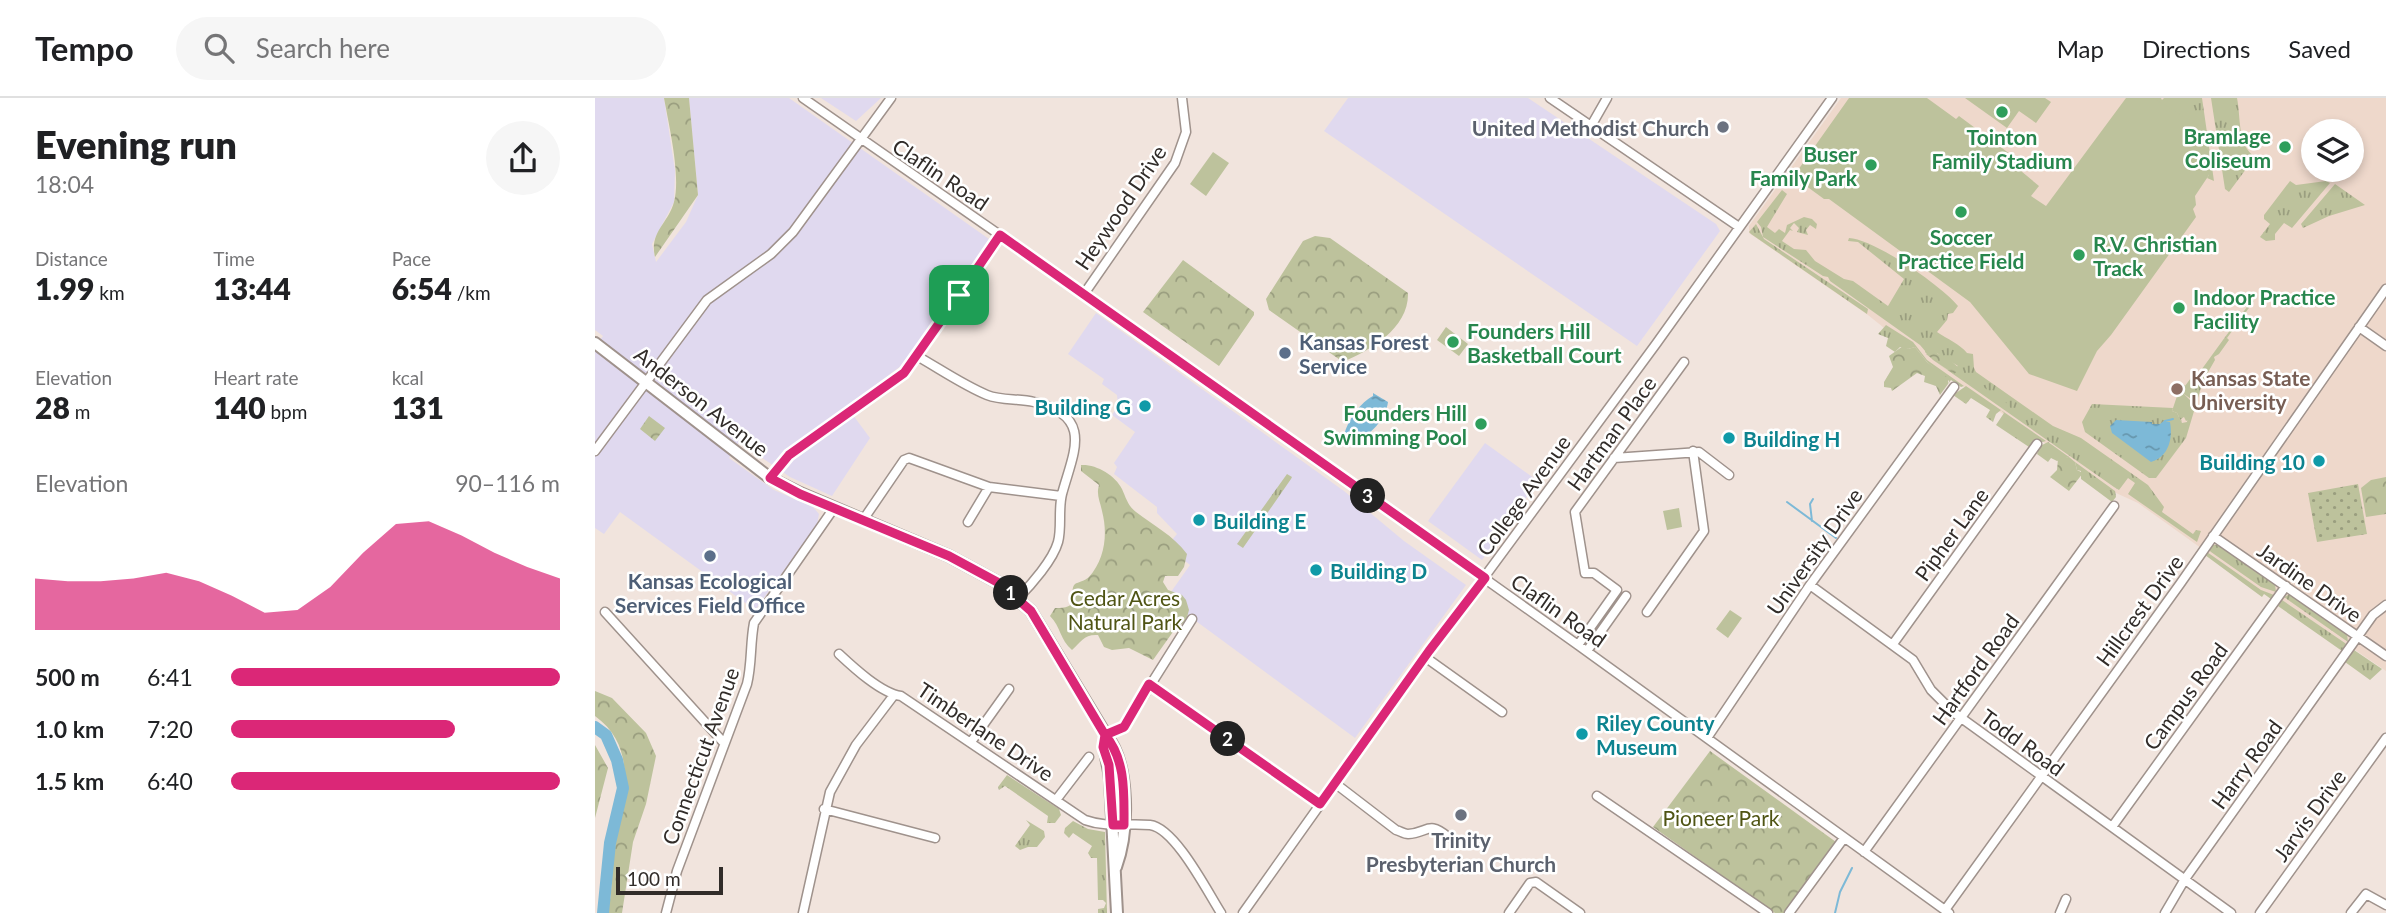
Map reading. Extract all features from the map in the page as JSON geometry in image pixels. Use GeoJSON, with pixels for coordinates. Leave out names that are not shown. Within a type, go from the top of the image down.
{"type":"FeatureCollection","features":[{"type":"Feature","properties":{"kind":"main road","name":"Anderson Avenue"},"geometry":{"type":"LineString","coordinates":[[595,344],[770,478],[980,571],[1018,598],[1039,623],[1105,735],[1103,747],[1109,765],[1118,825],[1112,851],[1116,867],[1117,913]]}},
{"type":"Feature","properties":{"kind":"street","name":"Claflin Road"},"geometry":{"type":"LineString","coordinates":[[803,98],[1485,578],[1947,912]]}},
{"type":"Feature","properties":{"kind":"street"},"geometry":{"type":"LineString","coordinates":[[595,451],[707,300],[771,254],[793,232],[891,98]]}},
{"type":"Feature","properties":{"kind":"street","name":"Heywood Drive"},"geometry":{"type":"LineString","coordinates":[[1084,294],[1175,163],[1186,132],[1182,98]]}},
{"type":"Feature","properties":{"kind":"street"},"geometry":{"type":"LineString","coordinates":[[1550,98],[1739,227]]}},
{"type":"Feature","properties":{"kind":"street"},"geometry":{"type":"LineString","coordinates":[[1591,125],[1607,98]]}},
{"type":"Feature","properties":{"kind":"street","name":"College Avenue"},"geometry":{"type":"LineString","coordinates":[[1243,913],[1425,657],[1832,98]]}},
{"type":"Feature","properties":{"kind":"street"},"geometry":{"type":"LineString","coordinates":[[770,478],[789,455],[904,373],[1000,235]]}},
{"type":"Feature","properties":{"kind":"street","name":"Hillcrest Drive"},"geometry":{"type":"LineString","coordinates":[[1947,912],[2386,289]]}},
{"type":"Feature","properties":{"kind":"street"},"geometry":{"type":"LineString","coordinates":[[2359,327],[2386,346]]}},
{"type":"Feature","properties":{"kind":"street"},"geometry":{"type":"LineString","coordinates":[[917,356],[986,395],[1003,400],[1033,401],[1051,407],[1066,418],[1077,438],[1071,470],[1061,496],[1058,542],[1034,582],[1018,598]]}},
{"type":"Feature","properties":{"kind":"street","name":"Hartman Place"},"geometry":{"type":"LineString","coordinates":[[1579,645],[1617,590],[1594,573],[1585,573],[1575,512],[1684,362]]}},
{"type":"Feature","properties":{"kind":"street","name":"University Drive"},"geometry":{"type":"LineString","coordinates":[[1707,738],[1809,585],[1954,387]]}},
{"type":"Feature","properties":{"kind":"street","name":"Pipher Lane"},"geometry":{"type":"LineString","coordinates":[[1893,645],[2037,444]]}},
{"type":"Feature","properties":{"kind":"street"},"geometry":{"type":"LineString","coordinates":[[1647,612],[1704,531],[1693,451]]}},
{"type":"Feature","properties":{"kind":"street"},"geometry":{"type":"LineString","coordinates":[[1614,458],[1700,452],[1729,475]]}},
{"type":"Feature","properties":{"kind":"street"},"geometry":{"type":"LineString","coordinates":[[863,520],[904,460],[909,458],[989,487],[1061,496]]}},
{"type":"Feature","properties":{"kind":"street"},"geometry":{"type":"LineString","coordinates":[[968,522],[989,487]]}},
{"type":"Feature","properties":{"kind":"street","name":"Hartford Road"},"geometry":{"type":"LineString","coordinates":[[1864,852],[2114,506]]}},
{"type":"Feature","properties":{"kind":"street","name":"Connecticut Avenue"},"geometry":{"type":"LineString","coordinates":[[666,913],[675,877],[749,675],[754,623],[834,508]]}},
{"type":"Feature","properties":{"kind":"street","name":"Jardine Drive"},"geometry":{"type":"LineString","coordinates":[[2213,536],[2386,656]]}},
{"type":"Feature","properties":{"kind":"street","name":"Todd Road"},"geometry":{"type":"LineString","coordinates":[[1809,585],[1913,660],[1931,690],[1960,718],[2231,913]]}},
{"type":"Feature","properties":{"kind":"street","name":"Campus Road"},"geometry":{"type":"LineString","coordinates":[[2112,827],[2286,586]]}},
{"type":"Feature","properties":{"kind":"street"},"geometry":{"type":"LineString","coordinates":[[1587,651],[1626,596]]}},
{"type":"Feature","properties":{"kind":"street","name":"Harry Road"},"geometry":{"type":"LineString","coordinates":[[2165,913],[2185,879],[2375,612],[2386,604]]}},
{"type":"Feature","properties":{"kind":"street"},"geometry":{"type":"LineString","coordinates":[[605,612],[724,743]]}},
{"type":"Feature","properties":{"kind":"street"},"geometry":{"type":"LineString","coordinates":[[1105,735],[1124,727],[1192,619]]}},
{"type":"Feature","properties":{"kind":"street","name":"Timberlane Drive"},"geometry":{"type":"LineString","coordinates":[[839,654],[894,695],[901,696],[1085,820],[1097,824],[1149,825],[1168,833],[1221,913]]}},
{"type":"Feature","properties":{"kind":"street"},"geometry":{"type":"LineString","coordinates":[[1425,657],[1502,712]]}},
{"type":"Feature","properties":{"kind":"street"},"geometry":{"type":"LineString","coordinates":[[1149,684],[1320,804]]}},
{"type":"Feature","properties":{"kind":"street"},"geometry":{"type":"LineString","coordinates":[[971,742],[1009,689]]}},
{"type":"Feature","properties":{"kind":"street"},"geometry":{"type":"LineString","coordinates":[[803,913],[824,809],[836,777],[894,695]]}},
{"type":"Feature","properties":{"kind":"street","name":"Jarvis Drive"},"geometry":{"type":"LineString","coordinates":[[2260,913],[2386,738]]}},
{"type":"Feature","properties":{"kind":"street"},"geometry":{"type":"LineString","coordinates":[[1056,800],[1089,757]]}},
{"type":"Feature","properties":{"kind":"street"},"geometry":{"type":"LineString","coordinates":[[1336,784],[1396,830],[1408,834],[1428,827],[1438,828],[1448,836]]}},
{"type":"Feature","properties":{"kind":"street"},"geometry":{"type":"LineString","coordinates":[[1597,796],[1768,913]]}},
{"type":"Feature","properties":{"kind":"street"},"geometry":{"type":"LineString","coordinates":[[824,809],[935,838]]}},
{"type":"Feature","properties":{"kind":"street"},"geometry":{"type":"LineString","coordinates":[[1789,913],[1844,838]]}},
{"type":"Feature","properties":{"kind":"street"},"geometry":{"type":"LineString","coordinates":[[1509,913],[1530,883],[1536,882],[1580,913]]}},
{"type":"Feature","properties":{"kind":"street"},"geometry":{"type":"LineString","coordinates":[[2351,913],[2366,894],[2386,905]]}},
{"type":"Feature","properties":{"kind":"street"},"geometry":{"type":"LineString","coordinates":[[2060,913],[2066,899]]}},
{"type":"Feature","properties":{"kind":"shaded area"},"geometry":{"type":"Polygon","coordinates":[[[595,98],[664,98],[675,171],[674,202],[652,244],[656,262],[686,222],[698,195],[689,98],[789,98],[989,239],[906,362],[847,407],[870,438],[832,496],[790,477],[739,442],[729,458],[774,490],[813,507],[819,514],[817,525],[755,610],[620,512],[604,534],[595,528],[595,347],[603,336],[595,330],[595,98]]]}},
{"type":"Feature","properties":{"kind":"shaded area"},"geometry":{"type":"Polygon","coordinates":[[[821,98],[881,98],[856,121],[821,98]]]}},
{"type":"Feature","properties":{"kind":"shaded area"},"geometry":{"type":"Polygon","coordinates":[[[1348,98],[1528,98],[1716,224],[1720,231],[1637,346],[1324,131],[1348,98]]]}},
{"type":"Feature","properties":{"kind":"shaded area","name":"Kansas State University"},"geometry":{"type":"Polygon","coordinates":[[[1841,98],[2386,98],[2386,671],[2280,599],[2261,591],[2138,503],[2116,493],[1749,233],[1749,226],[1841,98]]]}},
{"type":"Feature","properties":{"kind":"shaded area"},"geometry":{"type":"Polygon","coordinates":[[[1096,313],[1344,491],[1404,541],[1466,585],[1355,738],[1166,599],[1190,565],[1167,546],[1177,534],[1157,513],[1157,507],[1114,474],[1117,467],[1114,463],[1135,432],[1112,415],[1118,406],[1117,395],[1102,384],[1104,379],[1068,354],[1096,313]]]}},
{"type":"Feature","properties":{"kind":"shaded area"},"geometry":{"type":"Polygon","coordinates":[[[1485,443],[1538,481],[1482,560],[1428,521],[1485,443]]]}},
{"type":"Feature","properties":{"kind":"green space"},"geometry":{"type":"Polygon","coordinates":[[[664,98],[689,98],[698,195],[655,257],[657,234],[671,210],[676,191],[673,151],[664,98]]]}},
{"type":"Feature","properties":{"kind":"green space"},"geometry":{"type":"Polygon","coordinates":[[[1849,98],[1927,98],[1956,119],[1959,116],[2010,154],[2021,171],[2039,186],[2031,196],[2046,206],[2126,98],[2153,98],[2201,127],[2209,175],[2195,196],[2196,205],[2193,209],[2196,217],[2097,351],[2077,391],[2029,374],[1970,302],[1829,199],[1824,199],[1798,180],[1798,170],[1849,98]]]}},
{"type":"Feature","properties":{"kind":"green space","name":"Tointon Family Stadium"},"geometry":{"type":"Polygon","coordinates":[[[1965,98],[2045,98],[2051,102],[2036,123],[2019,111],[2007,128],[1965,98]]]}},
{"type":"Feature","properties":{"kind":"green space"},"geometry":{"type":"Polygon","coordinates":[[[2126,98],[2202,98],[2214,181],[2207,178],[2209,175],[2126,98]]]}},
{"type":"Feature","properties":{"kind":"green space"},"geometry":{"type":"Polygon","coordinates":[[[2211,98],[2237,98],[2242,138],[2249,152],[2255,157],[2229,192],[2225,189],[2211,98]]]}},
{"type":"Feature","properties":{"kind":"green space"},"geometry":{"type":"Polygon","coordinates":[[[1213,152],[1229,163],[1206,196],[1190,184],[1213,152]]]}},
{"type":"Feature","properties":{"kind":"green space"},"geometry":{"type":"Polygon","coordinates":[[[2290,181],[2296,185],[2330,183],[2292,228],[2284,223],[2275,234],[2275,240],[2266,241],[2260,237],[2270,224],[2264,219],[2264,215],[2290,181]]]}},
{"type":"Feature","properties":{"kind":"green space"},"geometry":{"type":"Polygon","coordinates":[[[2335,184],[2365,205],[2329,216],[2303,228],[2301,224],[2335,184]]]}},
{"type":"Feature","properties":{"kind":"green space"},"geometry":{"type":"Polygon","coordinates":[[[1782,190],[1787,194],[1767,227],[1775,233],[1779,229],[1785,233],[1787,225],[1804,217],[1817,224],[1816,229],[1810,225],[1806,230],[1808,235],[1797,232],[1799,228],[1794,223],[1790,228],[1793,231],[1790,230],[1782,241],[1794,249],[1806,250],[1815,261],[1844,279],[1853,281],[1888,306],[1904,279],[1858,242],[1848,241],[1849,238],[1874,246],[1923,276],[1958,306],[1953,313],[1948,314],[1947,320],[1937,332],[1967,353],[1973,354],[1976,372],[2053,426],[2081,438],[2148,485],[2164,507],[2162,512],[2193,534],[2196,530],[2201,531],[2197,542],[2128,494],[2135,483],[2128,478],[2119,490],[2114,487],[1947,370],[1958,366],[1935,351],[1927,354],[1920,345],[1828,277],[1763,237],[1757,222],[1782,190]]]}},
{"type":"Feature","properties":{"kind":"green space"},"geometry":{"type":"Polygon","coordinates":[[[1756,224],[1764,239],[1868,309],[1867,314],[1751,234],[1749,232],[1756,224]]]}},
{"type":"Feature","properties":{"kind":"green space"},"geometry":{"type":"Polygon","coordinates":[[[1315,236],[1330,238],[1408,293],[1407,306],[1395,327],[1376,344],[1343,362],[1269,310],[1266,299],[1303,241],[1315,236]]]}},
{"type":"Feature","properties":{"kind":"green space"},"geometry":{"type":"Polygon","coordinates":[[[1183,260],[1254,312],[1219,366],[1143,312],[1183,260]]]}},
{"type":"Feature","properties":{"kind":"green space"},"geometry":{"type":"Polygon","coordinates":[[[2252,300],[2254,301],[2227,338],[2229,340],[2214,357],[2215,360],[2203,381],[2186,438],[2156,478],[2149,478],[2085,432],[2082,422],[2092,404],[2173,408],[2172,411],[2177,413],[2182,423],[2187,422],[2191,399],[2184,394],[2185,386],[2196,371],[2199,373],[2252,300]]]}},
{"type":"Feature","properties":{"kind":"green space"},"geometry":{"type":"Polygon","coordinates":[[[1886,325],[1913,342],[1927,360],[1964,386],[1961,387],[1951,380],[1948,384],[1949,381],[1927,362],[1915,347],[1900,347],[1895,352],[1886,346],[1888,338],[1878,334],[1886,325]]]}},
{"type":"Feature","properties":{"kind":"green space","name":"Founders Hill Basketball Court"},"geometry":{"type":"Polygon","coordinates":[[[1446,327],[1468,344],[1459,356],[1437,340],[1446,327]]]}},
{"type":"Feature","properties":{"kind":"green space"},"geometry":{"type":"Polygon","coordinates":[[[1903,346],[1908,349],[1915,347],[1927,362],[1948,378],[1948,384],[1940,395],[1936,386],[1924,382],[1925,376],[1917,373],[1892,391],[1891,388],[1884,387],[1893,367],[1889,356],[1903,346]]]}},
{"type":"Feature","properties":{"kind":"green space"},"geometry":{"type":"Polygon","coordinates":[[[1926,346],[1933,346],[1938,354],[1947,357],[1960,369],[1954,374],[1933,360],[1925,352],[1926,346]]]}},
{"type":"Feature","properties":{"kind":"green space"},"geometry":{"type":"Polygon","coordinates":[[[1966,375],[2008,404],[2014,414],[1961,376],[1966,375]]]}},
{"type":"Feature","properties":{"kind":"green space"},"geometry":{"type":"Polygon","coordinates":[[[2178,381],[2186,386],[2184,394],[2193,403],[2188,420],[2184,417],[2181,419],[2182,423],[2177,413],[2172,411],[2178,381]]]}},
{"type":"Feature","properties":{"kind":"green space"},"geometry":{"type":"Polygon","coordinates":[[[1966,386],[2001,410],[1993,422],[1986,417],[1990,410],[1971,398],[1966,404],[1953,395],[1966,386]]]}},
{"type":"Feature","properties":{"kind":"green space"},"geometry":{"type":"Polygon","coordinates":[[[2001,410],[2046,441],[2035,441],[2029,447],[1996,425],[2004,413],[2001,410]]]}},
{"type":"Feature","properties":{"kind":"green space"},"geometry":{"type":"Polygon","coordinates":[[[649,416],[665,428],[655,441],[640,429],[649,416]]]}},
{"type":"Feature","properties":{"kind":"green space"},"geometry":{"type":"Polygon","coordinates":[[[2048,442],[2069,457],[2057,461],[2051,458],[2048,462],[2037,454],[2040,446],[2048,442]]]}},
{"type":"Feature","properties":{"kind":"green space"},"geometry":{"type":"Polygon","coordinates":[[[2069,457],[2075,462],[2077,470],[2083,473],[2069,491],[2050,477],[2057,470],[2058,459],[2069,457]]]}},
{"type":"Feature","properties":{"kind":"green space"},"geometry":{"type":"Polygon","coordinates":[[[2075,462],[2115,491],[2116,497],[2112,502],[2081,479],[2081,471],[2077,470],[2075,462]]]}},
{"type":"Feature","properties":{"kind":"green space","name":"Cedar Acres Natural Park"},"geometry":{"type":"Polygon","coordinates":[[[1081,465],[1099,468],[1110,475],[1119,484],[1133,510],[1169,536],[1187,554],[1184,567],[1178,576],[1165,576],[1163,582],[1168,590],[1182,595],[1186,600],[1189,610],[1186,621],[1175,629],[1153,660],[1129,648],[1112,650],[1104,647],[1098,635],[1086,637],[1072,650],[1050,616],[1055,608],[1064,608],[1072,603],[1073,587],[1094,570],[1104,546],[1105,528],[1098,495],[1099,485],[1081,471],[1081,465]]]}},
{"type":"Feature","properties":{"kind":"green space"},"geometry":{"type":"Polygon","coordinates":[[[1287,474],[1291,479],[1243,548],[1237,544],[1287,474]]]}},
{"type":"Feature","properties":{"kind":"green space"},"geometry":{"type":"Polygon","coordinates":[[[2386,477],[2386,514],[2366,517],[2361,488],[2371,480],[2386,477]]]}},
{"type":"Feature","properties":{"kind":"green space"},"geometry":{"type":"Polygon","coordinates":[[[2358,484],[2367,534],[2317,542],[2308,493],[2358,484]]]}},
{"type":"Feature","properties":{"kind":"green space"},"geometry":{"type":"Polygon","coordinates":[[[1679,508],[1682,527],[1667,530],[1663,511],[1679,508]]]}},
{"type":"Feature","properties":{"kind":"green space"},"geometry":{"type":"Polygon","coordinates":[[[2213,545],[2218,545],[2275,584],[2276,592],[2261,587],[2211,552],[2209,550],[2213,545]]]}},
{"type":"Feature","properties":{"kind":"green space"},"geometry":{"type":"Polygon","coordinates":[[[2207,552],[2261,590],[2274,595],[2271,599],[2264,594],[2262,597],[2205,555],[2207,552]]]}},
{"type":"Feature","properties":{"kind":"green space"},"geometry":{"type":"Polygon","coordinates":[[[2292,595],[2347,634],[2348,642],[2284,597],[2292,595]]]}},
{"type":"Feature","properties":{"kind":"green space"},"geometry":{"type":"Polygon","coordinates":[[[2282,600],[2345,643],[2342,651],[2278,606],[2282,600]]]}},
{"type":"Feature","properties":{"kind":"green space"},"geometry":{"type":"Polygon","coordinates":[[[1730,610],[1742,618],[1728,638],[1716,629],[1730,610]]]}},
{"type":"Feature","properties":{"kind":"green space"},"geometry":{"type":"Polygon","coordinates":[[[2354,650],[2382,669],[2370,680],[2345,662],[2354,650]]]}},
{"type":"Feature","properties":{"kind":"green space"},"geometry":{"type":"Polygon","coordinates":[[[595,691],[612,698],[646,733],[656,756],[646,804],[633,842],[622,913],[607,913],[623,798],[624,762],[619,745],[610,730],[595,716],[595,691]]]}},
{"type":"Feature","properties":{"kind":"green space"},"geometry":{"type":"Polygon","coordinates":[[[595,745],[608,768],[595,818],[595,745]]]}},
{"type":"Feature","properties":{"kind":"green space","name":"Pioneer Park"},"geometry":{"type":"Polygon","coordinates":[[[1710,751],[1836,842],[1784,913],[1775,913],[1653,827],[1710,751]]]}},
{"type":"Feature","properties":{"kind":"green space"},"geometry":{"type":"Polygon","coordinates":[[[1007,775],[1059,809],[1061,815],[1055,823],[1047,823],[1048,816],[1005,786],[999,790],[998,787],[1007,775]]]}},
{"type":"Feature","properties":{"kind":"green space"},"geometry":{"type":"Polygon","coordinates":[[[1026,820],[1044,831],[1045,837],[1037,847],[1020,850],[1015,846],[1030,825],[1026,820]]]}},
{"type":"Feature","properties":{"kind":"green space"},"geometry":{"type":"Polygon","coordinates":[[[1073,821],[1088,829],[1105,832],[1107,913],[1098,913],[1098,909],[1104,908],[1106,903],[1098,900],[1097,858],[1091,858],[1088,853],[1092,846],[1073,833],[1069,838],[1064,833],[1065,828],[1073,821]]]}},
{"type":"Feature","properties":{"kind":"water"},"geometry":{"type":"Polygon","coordinates":[[[1373,393],[1388,402],[1383,416],[1368,434],[1355,439],[1348,438],[1345,432],[1349,422],[1373,393]]]}},
{"type":"Feature","properties":{"kind":"water"},"geometry":{"type":"Polygon","coordinates":[[[2116,420],[2152,424],[2160,424],[2165,420],[2170,422],[2171,434],[2166,451],[2151,462],[2112,433],[2110,426],[2116,420]]]}},
{"type":"Feature","properties":{"kind":"waterway"},"geometry":{"type":"LineString","coordinates":[[2165,421],[2173,419]]}},
{"type":"Feature","properties":{"kind":"waterway"},"geometry":{"type":"LineString","coordinates":[[1812,521],[1810,504],[1813,499]]}},
{"type":"Feature","properties":{"kind":"waterway"},"geometry":{"type":"LineString","coordinates":[[1787,502],[1836,538]]}},
{"type":"Feature","properties":{"kind":"waterway"},"geometry":{"type":"LineString","coordinates":[[595,727],[606,735],[617,760],[623,788],[610,843],[603,913]]}},
{"type":"Feature","properties":{"kind":"waterway"},"geometry":{"type":"LineString","coordinates":[[1835,913],[1840,892],[1852,868]]}},
{"type":"Feature","properties":{"kind":"place","name":"Tointon Family Stadium"},"geometry":{"type":"Point","coordinates":[2002,112]}},
{"type":"Feature","properties":{"kind":"place","name":"United Methodist Church"},"geometry":{"type":"Point","coordinates":[1723,127]}},
{"type":"Feature","properties":{"kind":"place","name":"Bramlage Coliseum"},"geometry":{"type":"Point","coordinates":[2285,147]}},
{"type":"Feature","properties":{"kind":"place","name":"Buser Family Park"},"geometry":{"type":"Point","coordinates":[1871,165]}},
{"type":"Feature","properties":{"kind":"place","name":"Soccer Practice Field"},"geometry":{"type":"Point","coordinates":[1961,212]}},
{"type":"Feature","properties":{"kind":"place","name":"R.V. Christian Track"},"geometry":{"type":"Point","coordinates":[2079,255]}},
{"type":"Feature","properties":{"kind":"place","name":"Indoor Practice Facility"},"geometry":{"type":"Point","coordinates":[2179,308]}},
{"type":"Feature","properties":{"kind":"place","name":"Founders Hill Basketball Court"},"geometry":{"type":"Point","coordinates":[1453,342]}},
{"type":"Feature","properties":{"kind":"place","name":"Kansas Forest Service"},"geometry":{"type":"Point","coordinates":[1285,353]}},
{"type":"Feature","properties":{"kind":"place","name":"Kansas State University"},"geometry":{"type":"Point","coordinates":[2177,389]}},
{"type":"Feature","properties":{"kind":"place","name":"Building G"},"geometry":{"type":"Point","coordinates":[1145,406]}},
{"type":"Feature","properties":{"kind":"place","name":"Founders Hill Swimming Pool"},"geometry":{"type":"Point","coordinates":[1481,424]}},
{"type":"Feature","properties":{"kind":"place","name":"Building H"},"geometry":{"type":"Point","coordinates":[1729,438]}},
{"type":"Feature","properties":{"kind":"place","name":"Building 10"},"geometry":{"type":"Point","coordinates":[2319,461]}},
{"type":"Feature","properties":{"kind":"place","name":"Building E"},"geometry":{"type":"Point","coordinates":[1199,520]}},
{"type":"Feature","properties":{"kind":"place","name":"Kansas Ecological Services Field Office"},"geometry":{"type":"Point","coordinates":[710,556]}},
{"type":"Feature","properties":{"kind":"place","name":"Building D"},"geometry":{"type":"Point","coordinates":[1316,570]}},
{"type":"Feature","properties":{"kind":"place","name":"Riley County Museum"},"geometry":{"type":"Point","coordinates":[1582,734]}},
{"type":"Feature","properties":{"kind":"place","name":"Trinity Presbyterian Church"},"geometry":{"type":"Point","coordinates":[1461,815]}},
{"type":"Feature","properties":{"kind":"route"},"geometry":{"type":"LineString","coordinates":[[959,295],[904,373],[789,455],[770,478],[800,494],[980,571],[999,583],[1031,611],[1105,735],[1103,747],[1109,765],[1113,825],[1124,825],[1123,786],[1114,745],[1105,735],[1124,727],[1149,684],[1320,804],[1429,651],[1485,578],[1000,235],[959,295]]}}]}
